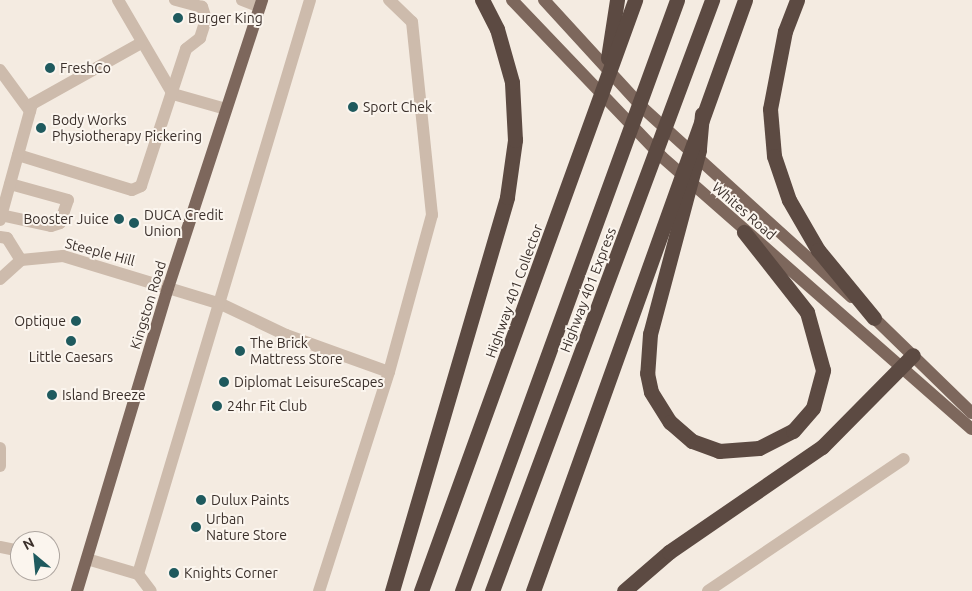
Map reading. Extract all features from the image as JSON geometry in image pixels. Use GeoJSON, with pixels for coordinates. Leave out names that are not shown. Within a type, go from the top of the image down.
{"type":"FeatureCollection","features":[{"type":"Feature","properties":{"kind":"highway"},"geometry":{"type":"LineString","coordinates":[[392,591],[507,197],[515,140],[512,82],[497,29],[482,0]]}},
{"type":"Feature","properties":{"kind":"highway"},"geometry":{"type":"LineString","coordinates":[[603,96],[617,0]]}},
{"type":"Feature","properties":{"kind":"highway","name":"Highway 401 Collector"},"geometry":{"type":"LineString","coordinates":[[421,591],[603,96],[635,0]]}},
{"type":"Feature","properties":{"kind":"highway","name":"Highway 401 Express"},"geometry":{"type":"LineString","coordinates":[[462,591],[677,0]]}},
{"type":"Feature","properties":{"kind":"highway","name":"Highway 401 Express"},"geometry":{"type":"LineString","coordinates":[[492,591],[712,0]]}},
{"type":"Feature","properties":{"kind":"highway"},"geometry":{"type":"LineString","coordinates":[[533,591],[702,114],[745,0]]}},
{"type":"Feature","properties":{"kind":"highway"},"geometry":{"type":"LineString","coordinates":[[797,0],[785,31],[770,108],[774,156],[789,200],[818,250],[874,318]]}},
{"type":"Feature","properties":{"kind":"highway"},"geometry":{"type":"LineString","coordinates":[[702,114],[699,150],[650,334],[647,373],[651,392],[670,422],[692,441],[719,451],[759,448],[793,430],[813,408],[822,377],[821,351],[807,312],[744,232]]}},
{"type":"Feature","properties":{"kind":"highway"},"geometry":{"type":"LineString","coordinates":[[624,591],[669,552],[822,447],[908,360]]}},
{"type":"Feature","properties":{"kind":"main road","name":"Whites Road"},"geometry":{"type":"LineString","coordinates":[[512,0],[563,54],[718,209],[744,232],[908,360],[972,413]]}},
{"type":"Feature","properties":{"kind":"main road","name":"Whites Road"},"geometry":{"type":"LineString","coordinates":[[544,0],[570,31],[726,188],[874,318],[908,360],[972,429]]}},
{"type":"Feature","properties":{"kind":"main road","name":"Kingston Road"},"geometry":{"type":"LineString","coordinates":[[77,591],[168,288],[261,4]]}},
{"type":"Feature","properties":{"kind":"street"},"geometry":{"type":"LineString","coordinates":[[118,0],[141,43],[173,94],[226,109]]}},
{"type":"Feature","properties":{"kind":"street"},"geometry":{"type":"LineString","coordinates":[[18,155],[132,190],[141,186],[191,43],[200,38],[206,10],[175,0]]}},
{"type":"Feature","properties":{"kind":"street"},"geometry":{"type":"LineString","coordinates":[[242,0],[261,4]]}},
{"type":"Feature","properties":{"kind":"street"},"geometry":{"type":"LineString","coordinates":[[138,574],[221,304],[310,0]]}},
{"type":"Feature","properties":{"kind":"street"},"geometry":{"type":"LineString","coordinates":[[319,591],[389,372],[432,215],[412,22],[389,0]]}},
{"type":"Feature","properties":{"kind":"street"},"geometry":{"type":"LineString","coordinates":[[10,184],[68,200],[60,223],[51,226],[1,217],[30,110],[32,104],[141,43]]}},
{"type":"Feature","properties":{"kind":"street"},"geometry":{"type":"LineString","coordinates":[[0,70],[30,110]]}},
{"type":"Feature","properties":{"kind":"street"},"geometry":{"type":"LineString","coordinates":[[0,237],[7,238],[21,260],[0,279]]}},
{"type":"Feature","properties":{"kind":"street","name":"Steeple Hill"},"geometry":{"type":"LineString","coordinates":[[21,260],[63,256],[221,304],[286,335],[389,372]]}},
{"type":"Feature","properties":{"kind":"street"},"geometry":{"type":"LineString","coordinates":[[0,448],[0,466]]}},
{"type":"Feature","properties":{"kind":"street"},"geometry":{"type":"LineString","coordinates":[[708,591],[904,459]]}},
{"type":"Feature","properties":{"kind":"street"},"geometry":{"type":"LineString","coordinates":[[87,559],[138,574],[151,591]]}},
{"type":"Feature","properties":{"kind":"place","name":"Burger King"},"geometry":{"type":"Point","coordinates":[178,18]}},
{"type":"Feature","properties":{"kind":"place","name":"FreshCo"},"geometry":{"type":"Point","coordinates":[50,68]}},
{"type":"Feature","properties":{"kind":"place","name":"Sport Chek"},"geometry":{"type":"Point","coordinates":[353,107]}},
{"type":"Feature","properties":{"kind":"place","name":"Body Works Physiotherapy Pickering"},"geometry":{"type":"Point","coordinates":[41,128]}},
{"type":"Feature","properties":{"kind":"place","name":"Booster Juice"},"geometry":{"type":"Point","coordinates":[119,219]}},
{"type":"Feature","properties":{"kind":"place","name":"DUCA Credit Union"},"geometry":{"type":"Point","coordinates":[134,223]}},
{"type":"Feature","properties":{"kind":"place","name":"Optique"},"geometry":{"type":"Point","coordinates":[76,321]}},
{"type":"Feature","properties":{"kind":"place","name":"Little Caesars"},"geometry":{"type":"Point","coordinates":[71,341]}},
{"type":"Feature","properties":{"kind":"place","name":"The Brick Mattress Store"},"geometry":{"type":"Point","coordinates":[240,351]}},
{"type":"Feature","properties":{"kind":"place","name":"Diplomat LeisureScapes"},"geometry":{"type":"Point","coordinates":[224,382]}},
{"type":"Feature","properties":{"kind":"place","name":"Island Breeze"},"geometry":{"type":"Point","coordinates":[52,395]}},
{"type":"Feature","properties":{"kind":"place","name":"24hr Fit Club"},"geometry":{"type":"Point","coordinates":[217,406]}},
{"type":"Feature","properties":{"kind":"place","name":"Dulux Paints"},"geometry":{"type":"Point","coordinates":[201,500]}},
{"type":"Feature","properties":{"kind":"place","name":"Urban Nature Store"},"geometry":{"type":"Point","coordinates":[196,527]}},
{"type":"Feature","properties":{"kind":"place","name":"Knights Corner"},"geometry":{"type":"Point","coordinates":[174,573]}}]}
